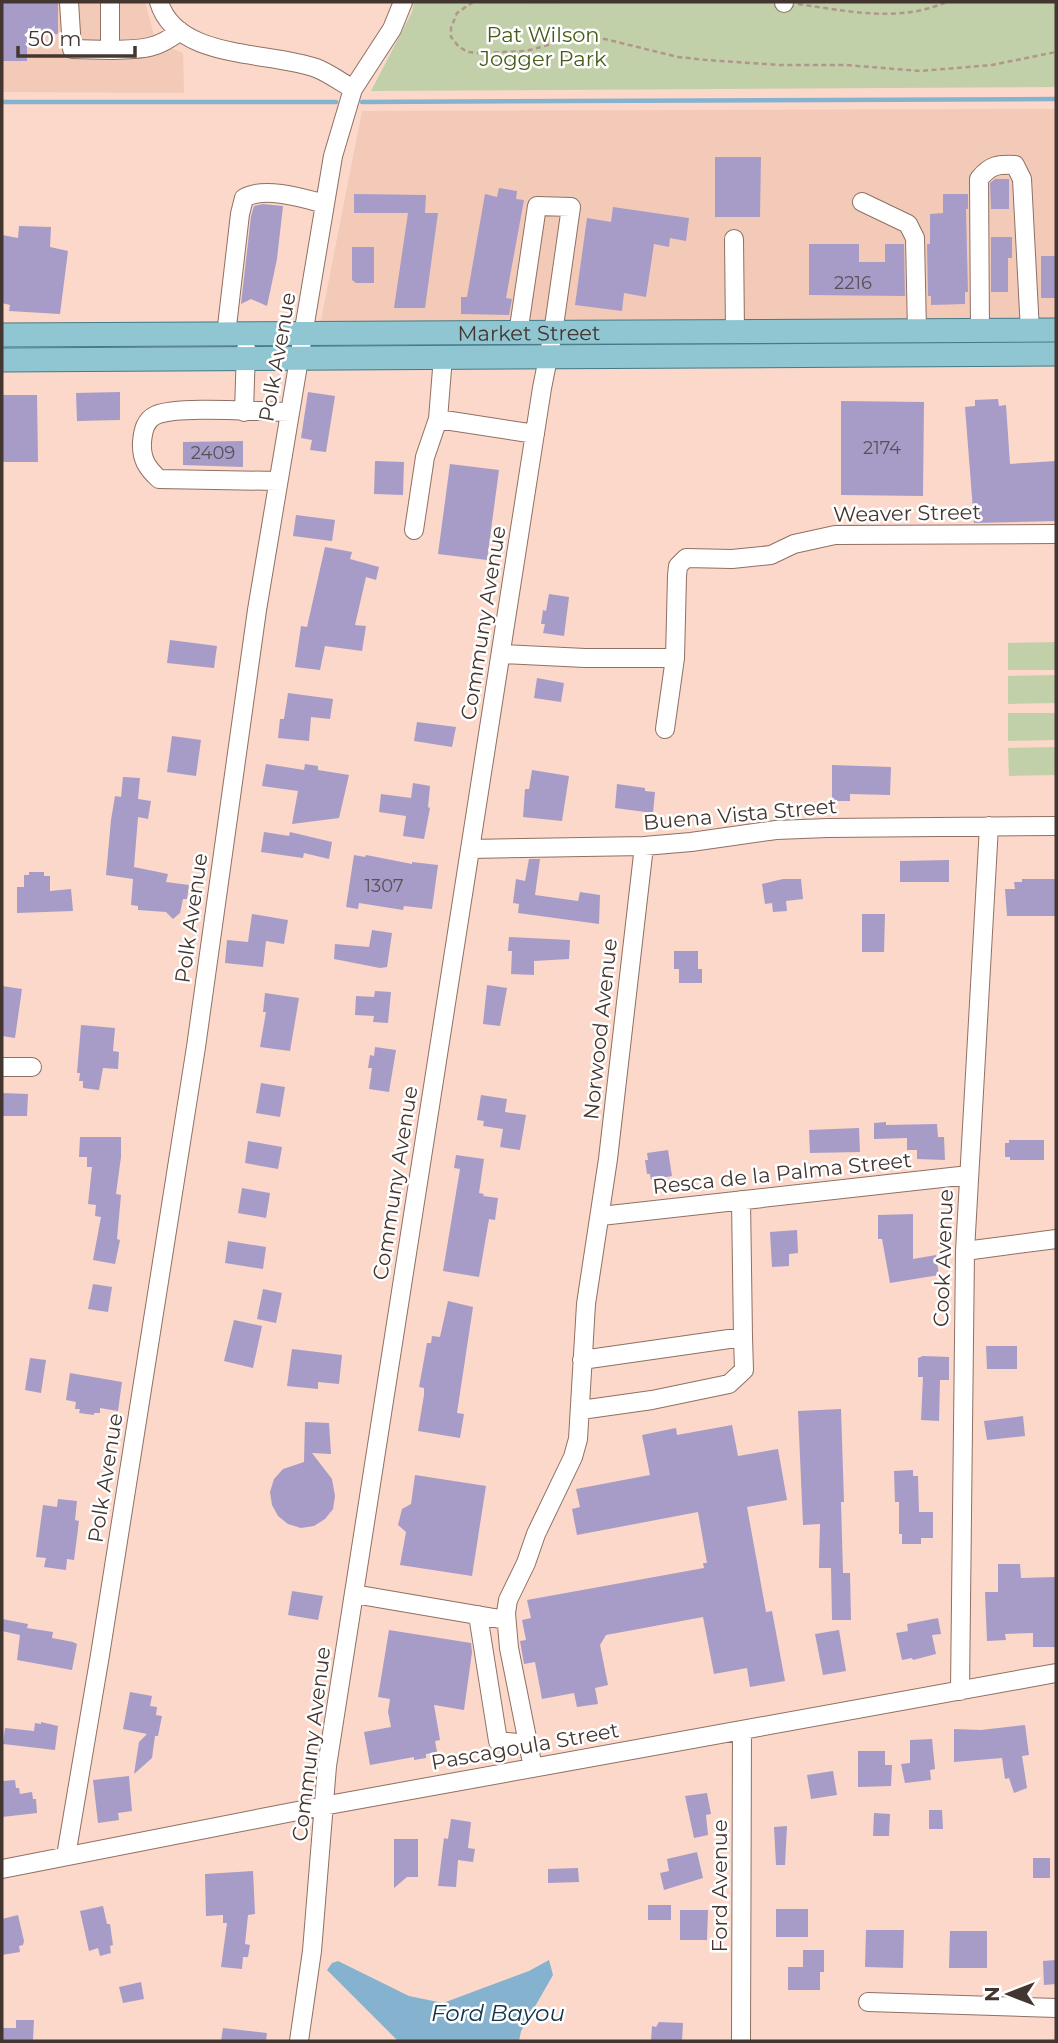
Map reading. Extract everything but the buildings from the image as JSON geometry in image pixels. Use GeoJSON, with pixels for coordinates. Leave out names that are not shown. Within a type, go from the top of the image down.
{"type":"FeatureCollection","features":[{"type":"Feature","properties":{"kind":"main road","name":"Market Street"},"geometry":{"type":"LineString","coordinates":[[2,360],[239,343],[304,335],[1056,330]]}},
{"type":"Feature","properties":{"kind":"main road","name":"Market Street"},"geometry":{"type":"LineString","coordinates":[[2,335],[239,343],[299,358],[1056,355]]}},
{"type":"Feature","properties":{"kind":"street"},"geometry":{"type":"LineString","coordinates":[[69,2],[72,49],[150,48],[165,43],[180,31]]}},
{"type":"Feature","properties":{"kind":"street"},"geometry":{"type":"LineString","coordinates":[[110,2],[110,50]]}},
{"type":"Feature","properties":{"kind":"street"},"geometry":{"type":"LineString","coordinates":[[159,2],[164,14],[180,31],[195,41],[224,50],[315,67],[353,89]]}},
{"type":"Feature","properties":{"kind":"street","name":"Polk Avenue"},"geometry":{"type":"LineString","coordinates":[[66,1856],[194,1060],[257,610],[325,204],[339,132],[353,89],[392,29],[403,2]]}},
{"type":"Feature","properties":{"kind":"street"},"geometry":{"type":"LineString","coordinates":[[979,331],[979,179],[987,168],[998,164],[1015,165],[1022,179],[1030,331]]}},
{"type":"Feature","properties":{"kind":"street"},"geometry":{"type":"LineString","coordinates":[[244,412],[239,343],[240,214],[244,198],[251,194],[288,194],[325,204]]}},
{"type":"Feature","properties":{"kind":"street"},"geometry":{"type":"LineString","coordinates":[[862,202],[908,224],[915,238],[917,331]]}},
{"type":"Feature","properties":{"kind":"street","name":"Communy Avenue"},"geometry":{"type":"LineString","coordinates":[[299,2041],[313,1938],[323,1806],[354,1594],[571,207],[537,206],[518,334]]}},
{"type":"Feature","properties":{"kind":"street"},"geometry":{"type":"LineString","coordinates":[[734,239],[735,332]]}},
{"type":"Feature","properties":{"kind":"street"},"geometry":{"type":"LineString","coordinates":[[414,530],[425,457],[439,419],[443,358]]}},
{"type":"Feature","properties":{"kind":"street"},"geometry":{"type":"LineString","coordinates":[[278,481],[159,479],[146,467],[142,450],[144,427],[154,415],[174,411],[290,412]]}},
{"type":"Feature","properties":{"kind":"street"},"geometry":{"type":"LineString","coordinates":[[439,419],[535,433]]}},
{"type":"Feature","properties":{"kind":"street","name":"Weaver Street"},"geometry":{"type":"LineString","coordinates":[[674,658],[677,576],[680,564],[686,558],[732,559],[771,555],[794,544],[835,535],[1056,534]]}},
{"type":"Feature","properties":{"kind":"street"},"geometry":{"type":"LineString","coordinates":[[502,654],[674,658],[665,729]]}},
{"type":"Feature","properties":{"kind":"street","name":"Cook Avenue"},"geometry":{"type":"LineString","coordinates":[[960,1691],[965,1251],[989,826]]}},
{"type":"Feature","properties":{"kind":"street","name":"Buena Vista Street"},"geometry":{"type":"LineString","coordinates":[[470,849],[643,846],[776,830],[1056,826]]}},
{"type":"Feature","properties":{"kind":"street","name":"Norwood Avenue"},"geometry":{"type":"LineString","coordinates":[[506,1620],[509,1600],[536,1534],[573,1457],[578,1439],[586,1304],[601,1216],[643,846]]}},
{"type":"Feature","properties":{"kind":"street"},"geometry":{"type":"LineString","coordinates":[[2,1067],[33,1067]]}},
{"type":"Feature","properties":{"kind":"street","name":"Resca de la Palma Street"},"geometry":{"type":"LineString","coordinates":[[601,1216],[969,1175]]}},
{"type":"Feature","properties":{"kind":"street"},"geometry":{"type":"LineString","coordinates":[[581,1410],[652,1400],[729,1384],[744,1370],[741,1200]]}},
{"type":"Feature","properties":{"kind":"street"},"geometry":{"type":"LineString","coordinates":[[965,1251],[1056,1240]]}},
{"type":"Feature","properties":{"kind":"street"},"geometry":{"type":"LineString","coordinates":[[582,1360],[743,1337]]}},
{"type":"Feature","properties":{"kind":"street"},"geometry":{"type":"LineString","coordinates":[[354,1594],[506,1620],[533,1768]]}},
{"type":"Feature","properties":{"kind":"street"},"geometry":{"type":"LineString","coordinates":[[478,1615],[498,1741],[528,1744]]}},
{"type":"Feature","properties":{"kind":"street","name":"Pascagoula Street"},"geometry":{"type":"LineString","coordinates":[[2,1869],[323,1806],[1056,1673]]}},
{"type":"Feature","properties":{"kind":"street","name":"Ford Avenue"},"geometry":{"type":"LineString","coordinates":[[741,2041],[742,1730]]}},
{"type":"Feature","properties":{"kind":"street"},"geometry":{"type":"LineString","coordinates":[[868,2002],[1056,2008]]}},
{"type":"Feature","properties":{"kind":"path"},"geometry":{"type":"LineString","coordinates":[[473,2],[457,13],[451,28],[452,37],[458,47],[478,53],[526,51],[563,41],[605,39],[678,57],[706,60],[780,65],[858,65],[920,71],[992,65],[1056,52]]}},
{"type":"Feature","properties":{"kind":"path"},"geometry":{"type":"LineString","coordinates":[[529,2],[564,2]]}},
{"type":"Feature","properties":{"kind":"path"},"geometry":{"type":"LineString","coordinates":[[784,2],[874,14],[916,12],[946,2]]}},
{"type":"Feature","properties":{"kind":"shaded area"},"geometry":{"type":"Polygon","coordinates":[[[2,2],[145,2],[156,42],[183,53],[184,93],[2,92],[2,2]]]}},
{"type":"Feature","properties":{"kind":"shaded area"},"geometry":{"type":"Polygon","coordinates":[[[1056,109],[1056,319],[320,325],[362,111],[1056,109]]]}},
{"type":"Feature","properties":{"kind":"green space","name":"Pat Wilson Jogger Park"},"geometry":{"type":"Polygon","coordinates":[[[414,2],[1056,2],[1056,87],[371,91],[412,12],[414,2]]]}},
{"type":"Feature","properties":{"kind":"green space"},"geometry":{"type":"Polygon","coordinates":[[[1056,642],[1056,670],[1008,670],[1008,643],[1056,642]]]}},
{"type":"Feature","properties":{"kind":"green space"},"geometry":{"type":"Polygon","coordinates":[[[1056,675],[1056,703],[1008,704],[1008,676],[1056,675]]]}},
{"type":"Feature","properties":{"kind":"green space"},"geometry":{"type":"Polygon","coordinates":[[[1008,713],[1056,713],[1056,740],[1008,741],[1008,713]]]}},
{"type":"Feature","properties":{"kind":"green space"},"geometry":{"type":"Polygon","coordinates":[[[1056,747],[1056,775],[1009,776],[1008,748],[1056,747]]]}},
{"type":"Feature","properties":{"kind":"water","name":"Ford Bayou"},"geometry":{"type":"Polygon","coordinates":[[[549,1960],[553,1975],[521,2031],[519,2041],[398,2041],[327,1970],[332,1963],[338,1961],[409,1996],[443,2003],[529,1971],[549,1960]]]}},
{"type":"Feature","properties":{"kind":"waterway"},"geometry":{"type":"LineString","coordinates":[[362,102],[1056,99]]}},
{"type":"Feature","properties":{"kind":"waterway"},"geometry":{"type":"LineString","coordinates":[[2,102],[336,102]]}}]}
